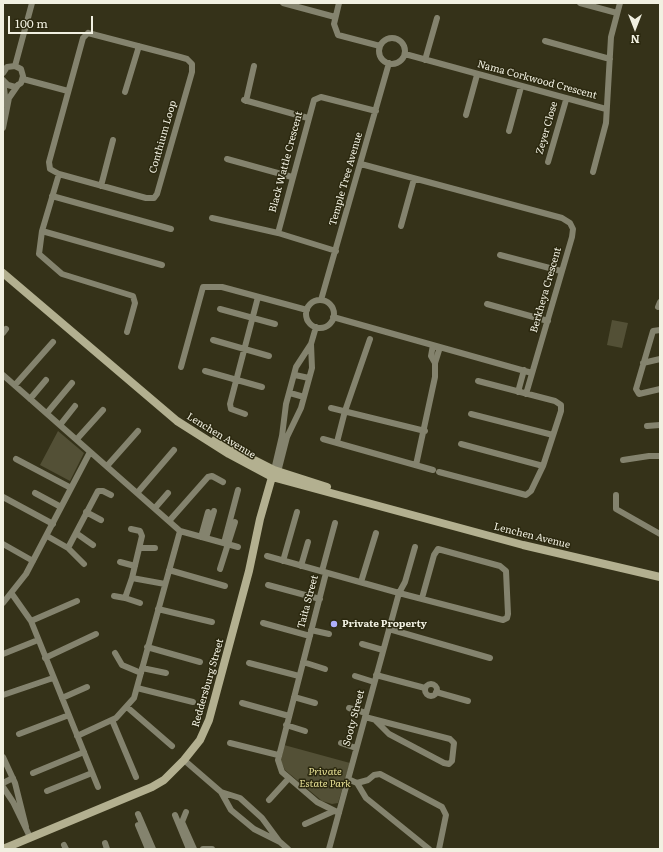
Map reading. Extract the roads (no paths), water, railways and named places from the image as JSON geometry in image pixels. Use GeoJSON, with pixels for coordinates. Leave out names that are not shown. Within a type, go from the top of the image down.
{"type":"FeatureCollection","features":[{"type":"Feature","properties":{"kind":"main road","name":"Lenchen Avenue"},"geometry":{"type":"LineString","coordinates":[[3,273],[177,421],[206,441],[275,474],[400,512],[523,545],[660,577]]}},
{"type":"Feature","properties":{"kind":"main road","name":"Reddersburg Street"},"geometry":{"type":"LineString","coordinates":[[3,849],[152,787],[164,780],[184,760],[200,740],[206,728],[249,571],[260,519],[275,474]]}},
{"type":"Feature","properties":{"kind":"street"},"geometry":{"type":"LineString","coordinates":[[15,66],[32,3]]}},
{"type":"Feature","properties":{"kind":"street"},"geometry":{"type":"LineString","coordinates":[[283,3],[335,17]]}},
{"type":"Feature","properties":{"kind":"street"},"geometry":{"type":"LineString","coordinates":[[339,3],[334,28],[338,34],[380,46]]}},
{"type":"Feature","properties":{"kind":"street"},"geometry":{"type":"LineString","coordinates":[[580,3],[617,14]]}},
{"type":"Feature","properties":{"kind":"street","name":"Nama Corkwood Crescent"},"geometry":{"type":"LineString","coordinates":[[405,54],[566,100],[606,109],[612,32],[620,3]]}},
{"type":"Feature","properties":{"kind":"street"},"geometry":{"type":"LineString","coordinates":[[425,60],[437,18]]}},
{"type":"Feature","properties":{"kind":"street","name":"Conthium Loop"},"geometry":{"type":"LineString","coordinates":[[94,33],[139,46],[187,59],[192,64],[192,72],[156,196],[148,199],[59,174],[51,170],[49,162],[83,38],[86,34],[94,33]]}},
{"type":"Feature","properties":{"kind":"street"},"geometry":{"type":"LineString","coordinates":[[390,38],[398,39],[405,45],[405,54],[397,63],[389,64],[380,55],[380,46],[382,42],[390,38]]}},
{"type":"Feature","properties":{"kind":"street"},"geometry":{"type":"LineString","coordinates":[[545,41],[610,59]]}},
{"type":"Feature","properties":{"kind":"street"},"geometry":{"type":"LineString","coordinates":[[125,92],[139,46]]}},
{"type":"Feature","properties":{"kind":"street","name":"Temple Tree Avenue"},"geometry":{"type":"LineString","coordinates":[[321,300],[389,64]]}},
{"type":"Feature","properties":{"kind":"street"},"geometry":{"type":"LineString","coordinates":[[3,73],[7,67],[15,66],[23,72],[23,79],[9,98],[3,128]]}},
{"type":"Feature","properties":{"kind":"street"},"geometry":{"type":"LineString","coordinates":[[254,66],[245,101],[308,118]]}},
{"type":"Feature","properties":{"kind":"street"},"geometry":{"type":"LineString","coordinates":[[466,115],[478,75]]}},
{"type":"Feature","properties":{"kind":"street"},"geometry":{"type":"LineString","coordinates":[[23,79],[68,91]]}},
{"type":"Feature","properties":{"kind":"street"},"geometry":{"type":"LineString","coordinates":[[3,80],[8,85],[18,85]]}},
{"type":"Feature","properties":{"kind":"street"},"geometry":{"type":"LineString","coordinates":[[3,80],[5,96],[3,104]]}},
{"type":"Feature","properties":{"kind":"street"},"geometry":{"type":"LineString","coordinates":[[509,131],[522,87]]}},
{"type":"Feature","properties":{"kind":"street","name":"Black Wattle Crescent"},"geometry":{"type":"LineString","coordinates":[[278,233],[292,176],[314,100],[319,96],[376,111]]}},
{"type":"Feature","properties":{"kind":"street","name":"Zeyer Close"},"geometry":{"type":"LineString","coordinates":[[548,162],[566,100]]}},
{"type":"Feature","properties":{"kind":"street"},"geometry":{"type":"LineString","coordinates":[[593,172],[606,123],[606,109]]}},
{"type":"Feature","properties":{"kind":"street"},"geometry":{"type":"LineString","coordinates":[[101,186],[113,140]]}},
{"type":"Feature","properties":{"kind":"street"},"geometry":{"type":"LineString","coordinates":[[227,159],[292,176]]}},
{"type":"Feature","properties":{"kind":"street","name":"Berkheya Crescent"},"geometry":{"type":"LineString","coordinates":[[361,164],[568,221],[572,226],[573,234],[526,394]]}},
{"type":"Feature","properties":{"kind":"street"},"geometry":{"type":"LineString","coordinates":[[59,174],[42,231],[39,254],[60,273],[129,294],[134,298],[135,303],[127,332]]}},
{"type":"Feature","properties":{"kind":"street"},"geometry":{"type":"LineString","coordinates":[[401,226],[414,179]]}},
{"type":"Feature","properties":{"kind":"street"},"geometry":{"type":"LineString","coordinates":[[52,196],[171,229]]}},
{"type":"Feature","properties":{"kind":"street"},"geometry":{"type":"LineString","coordinates":[[212,218],[278,233],[336,251]]}},
{"type":"Feature","properties":{"kind":"street"},"geometry":{"type":"LineString","coordinates":[[42,231],[162,265]]}},
{"type":"Feature","properties":{"kind":"street"},"geometry":{"type":"LineString","coordinates":[[500,255],[561,272]]}},
{"type":"Feature","properties":{"kind":"street"},"geometry":{"type":"LineString","coordinates":[[181,367],[203,287],[219,286],[307,310]]}},
{"type":"Feature","properties":{"kind":"street"},"geometry":{"type":"LineString","coordinates":[[245,414],[230,408],[258,297]]}},
{"type":"Feature","properties":{"kind":"street"},"geometry":{"type":"LineString","coordinates":[[321,300],[329,303],[333,308],[334,317],[331,322],[325,326],[316,326],[309,322],[307,310],[314,301],[321,300]]}},
{"type":"Feature","properties":{"kind":"street"},"geometry":{"type":"LineString","coordinates":[[487,304],[548,321]]}},
{"type":"Feature","properties":{"kind":"street"},"geometry":{"type":"LineString","coordinates":[[220,309],[275,324]]}},
{"type":"Feature","properties":{"kind":"street"},"geometry":{"type":"LineString","coordinates":[[334,317],[532,373]]}},
{"type":"Feature","properties":{"kind":"street"},"geometry":{"type":"LineString","coordinates":[[275,474],[290,393],[298,364],[311,344],[316,326]]}},
{"type":"Feature","properties":{"kind":"street"},"geometry":{"type":"LineString","coordinates":[[660,330],[653,331],[636,392],[640,394],[660,389]]}},
{"type":"Feature","properties":{"kind":"street"},"geometry":{"type":"LineString","coordinates":[[337,442],[345,411],[370,339]]}},
{"type":"Feature","properties":{"kind":"street"},"geometry":{"type":"LineString","coordinates":[[213,340],[269,356]]}},
{"type":"Feature","properties":{"kind":"street"},"geometry":{"type":"LineString","coordinates":[[15,386],[53,342]]}},
{"type":"Feature","properties":{"kind":"street"},"geometry":{"type":"LineString","coordinates":[[275,474],[287,436],[301,408],[312,366],[311,344]]}},
{"type":"Feature","properties":{"kind":"street"},"geometry":{"type":"LineString","coordinates":[[432,345],[431,356],[435,364]]}},
{"type":"Feature","properties":{"kind":"street"},"geometry":{"type":"LineString","coordinates":[[416,465],[425,431],[436,376],[435,364],[440,347]]}},
{"type":"Feature","properties":{"kind":"street"},"geometry":{"type":"LineString","coordinates":[[643,363],[660,359]]}},
{"type":"Feature","properties":{"kind":"street"},"geometry":{"type":"LineString","coordinates":[[518,392],[524,370]]}},
{"type":"Feature","properties":{"kind":"street"},"geometry":{"type":"LineString","coordinates":[[205,371],[262,387]]}},
{"type":"Feature","properties":{"kind":"street"},"geometry":{"type":"LineString","coordinates":[[3,375],[139,493],[180,531],[238,547]]}},
{"type":"Feature","properties":{"kind":"street"},"geometry":{"type":"LineString","coordinates":[[295,375],[309,378]]}},
{"type":"Feature","properties":{"kind":"street"},"geometry":{"type":"LineString","coordinates":[[30,399],[46,380]]}},
{"type":"Feature","properties":{"kind":"street"},"geometry":{"type":"LineString","coordinates":[[322,439],[526,495],[531,491],[543,466],[561,411],[561,405],[555,401],[478,381]]}},
{"type":"Feature","properties":{"kind":"street"},"geometry":{"type":"LineString","coordinates":[[47,413],[72,383]]}},
{"type":"Feature","properties":{"kind":"street"},"geometry":{"type":"LineString","coordinates":[[290,393],[304,396]]}},
{"type":"Feature","properties":{"kind":"street"},"geometry":{"type":"LineString","coordinates":[[60,425],[75,406]]}},
{"type":"Feature","properties":{"kind":"street"},"geometry":{"type":"LineString","coordinates":[[331,408],[425,431]]}},
{"type":"Feature","properties":{"kind":"street"},"geometry":{"type":"LineString","coordinates":[[79,441],[102,410]]}},
{"type":"Feature","properties":{"kind":"street"},"geometry":{"type":"LineString","coordinates":[[471,414],[553,435]]}},
{"type":"Feature","properties":{"kind":"street"},"geometry":{"type":"LineString","coordinates":[[79,441],[98,421]]}},
{"type":"Feature","properties":{"kind":"street"},"geometry":{"type":"LineString","coordinates":[[647,426],[660,425]]}},
{"type":"Feature","properties":{"kind":"street"},"geometry":{"type":"LineString","coordinates":[[107,466],[138,430]]}},
{"type":"Feature","properties":{"kind":"street"},"geometry":{"type":"LineString","coordinates":[[461,444],[543,466]]}},
{"type":"Feature","properties":{"kind":"street"},"geometry":{"type":"LineString","coordinates":[[4,600],[12,594],[34,561],[90,452]]}},
{"type":"Feature","properties":{"kind":"street"},"geometry":{"type":"LineString","coordinates":[[139,493],[174,453]]}},
{"type":"Feature","properties":{"kind":"street"},"geometry":{"type":"LineString","coordinates":[[623,460],[660,456]]}},
{"type":"Feature","properties":{"kind":"street"},"geometry":{"type":"LineString","coordinates":[[16,459],[71,488]]}},
{"type":"Feature","properties":{"kind":"street"},"geometry":{"type":"LineString","coordinates":[[169,520],[208,477],[212,476],[223,482]]}},
{"type":"Feature","properties":{"kind":"street"},"geometry":{"type":"LineString","coordinates":[[169,520],[196,487]]}},
{"type":"Feature","properties":{"kind":"street"},"geometry":{"type":"LineString","coordinates":[[220,569],[238,490]]}},
{"type":"Feature","properties":{"kind":"street"},"geometry":{"type":"LineString","coordinates":[[68,548],[98,491],[103,491],[112,495]]}},
{"type":"Feature","properties":{"kind":"street"},"geometry":{"type":"LineString","coordinates":[[35,493],[61,507]]}},
{"type":"Feature","properties":{"kind":"street"},"geometry":{"type":"LineString","coordinates":[[155,508],[168,493]]}},
{"type":"Feature","properties":{"kind":"street"},"geometry":{"type":"LineString","coordinates":[[616,495],[616,509],[660,534]]}},
{"type":"Feature","properties":{"kind":"street"},"geometry":{"type":"LineString","coordinates":[[3,497],[52,526]]}},
{"type":"Feature","properties":{"kind":"street"},"geometry":{"type":"LineString","coordinates":[[203,538],[211,511]]}},
{"type":"Feature","properties":{"kind":"street"},"geometry":{"type":"LineString","coordinates":[[86,512],[101,520]]}},
{"type":"Feature","properties":{"kind":"street"},"geometry":{"type":"LineString","coordinates":[[283,561],[297,512]]}},
{"type":"Feature","properties":{"kind":"street"},"geometry":{"type":"LineString","coordinates":[[26,514],[52,526]]}},
{"type":"Feature","properties":{"kind":"street"},"geometry":{"type":"LineString","coordinates":[[226,544],[235,522]]}},
{"type":"Feature","properties":{"kind":"street"},"geometry":{"type":"LineString","coordinates":[[324,572],[335,523]]}},
{"type":"Feature","properties":{"kind":"street"},"geometry":{"type":"LineString","coordinates":[[125,598],[132,578],[142,537],[141,532],[131,529]]}},
{"type":"Feature","properties":{"kind":"street"},"geometry":{"type":"LineString","coordinates":[[77,736],[112,720],[127,707],[134,698],[164,584],[180,531]]}},
{"type":"Feature","properties":{"kind":"street"},"geometry":{"type":"LineString","coordinates":[[76,533],[93,545]]}},
{"type":"Feature","properties":{"kind":"street"},"geometry":{"type":"LineString","coordinates":[[361,582],[376,533]]}},
{"type":"Feature","properties":{"kind":"street"},"geometry":{"type":"LineString","coordinates":[[46,536],[68,548],[84,564]]}},
{"type":"Feature","properties":{"kind":"street"},"geometry":{"type":"LineString","coordinates":[[301,566],[308,542]]}},
{"type":"Feature","properties":{"kind":"street"},"geometry":{"type":"LineString","coordinates":[[3,544],[34,561]]}},
{"type":"Feature","properties":{"kind":"street","name":"Sooty Street"},"geometry":{"type":"LineString","coordinates":[[329,849],[336,812],[348,779],[399,592],[405,582],[415,547]]}},
{"type":"Feature","properties":{"kind":"street"},"geometry":{"type":"LineString","coordinates":[[140,548],[155,548]]}},
{"type":"Feature","properties":{"kind":"street"},"geometry":{"type":"LineString","coordinates":[[267,556],[301,566],[505,620],[508,614],[506,571],[500,566],[438,549],[434,555],[422,598]]}},
{"type":"Feature","properties":{"kind":"street"},"geometry":{"type":"LineString","coordinates":[[120,562],[135,566]]}},
{"type":"Feature","properties":{"kind":"street"},"geometry":{"type":"LineString","coordinates":[[169,570],[225,586]]}},
{"type":"Feature","properties":{"kind":"street","name":"Taita Street"},"geometry":{"type":"LineString","coordinates":[[278,755],[320,599],[324,572]]}},
{"type":"Feature","properties":{"kind":"street"},"geometry":{"type":"LineString","coordinates":[[132,578],[164,584]]}},
{"type":"Feature","properties":{"kind":"street"},"geometry":{"type":"LineString","coordinates":[[268,585],[320,599]]}},
{"type":"Feature","properties":{"kind":"street"},"geometry":{"type":"LineString","coordinates":[[12,594],[30,619],[98,787]]}},
{"type":"Feature","properties":{"kind":"street"},"geometry":{"type":"LineString","coordinates":[[114,596],[140,603]]}},
{"type":"Feature","properties":{"kind":"street"},"geometry":{"type":"LineString","coordinates":[[30,619],[74,601]]}},
{"type":"Feature","properties":{"kind":"street"},"geometry":{"type":"LineString","coordinates":[[158,609],[212,622]]}},
{"type":"Feature","properties":{"kind":"street","name":"Taita Street"},"geometry":{"type":"LineString","coordinates":[[263,623],[310,633]]}},
{"type":"Feature","properties":{"kind":"street"},"geometry":{"type":"LineString","coordinates":[[389,629],[490,658]]}},
{"type":"Feature","properties":{"kind":"street"},"geometry":{"type":"LineString","coordinates":[[310,633],[329,634]]}},
{"type":"Feature","properties":{"kind":"street"},"geometry":{"type":"LineString","coordinates":[[45,658],[96,634]]}},
{"type":"Feature","properties":{"kind":"street"},"geometry":{"type":"LineString","coordinates":[[3,650],[37,638]]}},
{"type":"Feature","properties":{"kind":"street"},"geometry":{"type":"LineString","coordinates":[[3,654],[37,638]]}},
{"type":"Feature","properties":{"kind":"street"},"geometry":{"type":"LineString","coordinates":[[362,644],[383,650]]}},
{"type":"Feature","properties":{"kind":"street"},"geometry":{"type":"LineString","coordinates":[[147,647],[200,662]]}},
{"type":"Feature","properties":{"kind":"street"},"geometry":{"type":"LineString","coordinates":[[115,653],[122,665],[141,670],[166,673]]}},
{"type":"Feature","properties":{"kind":"street"},"geometry":{"type":"LineString","coordinates":[[303,662],[325,669]]}},
{"type":"Feature","properties":{"kind":"street"},"geometry":{"type":"LineString","coordinates":[[249,663],[299,676]]}},
{"type":"Feature","properties":{"kind":"street"},"geometry":{"type":"LineString","coordinates":[[376,675],[425,688],[432,684],[435,686],[436,692],[468,701]]}},
{"type":"Feature","properties":{"kind":"street"},"geometry":{"type":"LineString","coordinates":[[355,676],[374,682]]}},
{"type":"Feature","properties":{"kind":"street"},"geometry":{"type":"LineString","coordinates":[[3,696],[53,678]]}},
{"type":"Feature","properties":{"kind":"street"},"geometry":{"type":"LineString","coordinates":[[62,698],[87,687]]}},
{"type":"Feature","properties":{"kind":"street"},"geometry":{"type":"LineString","coordinates":[[137,688],[193,702]]}},
{"type":"Feature","properties":{"kind":"street"},"geometry":{"type":"LineString","coordinates":[[294,696],[316,703]]}},
{"type":"Feature","properties":{"kind":"street"},"geometry":{"type":"LineString","coordinates":[[242,703],[289,716]]}},
{"type":"Feature","properties":{"kind":"street"},"geometry":{"type":"LineString","coordinates":[[127,707],[172,746]]}},
{"type":"Feature","properties":{"kind":"street"},"geometry":{"type":"LineString","coordinates":[[349,708],[376,721],[450,739],[454,743],[452,761],[449,764],[444,763],[385,732],[376,721]]}},
{"type":"Feature","properties":{"kind":"street"},"geometry":{"type":"LineString","coordinates":[[19,734],[69,715]]}},
{"type":"Feature","properties":{"kind":"street"},"geometry":{"type":"LineString","coordinates":[[112,720],[136,777]]}},
{"type":"Feature","properties":{"kind":"street"},"geometry":{"type":"LineString","coordinates":[[286,725],[305,731]]}},
{"type":"Feature","properties":{"kind":"street"},"geometry":{"type":"LineString","coordinates":[[230,742],[278,755],[280,769],[289,778],[317,802],[336,812]]}},
{"type":"Feature","properties":{"kind":"street"},"geometry":{"type":"LineString","coordinates":[[341,743],[356,748]]}},
{"type":"Feature","properties":{"kind":"street"},"geometry":{"type":"LineString","coordinates":[[33,773],[84,752]]}},
{"type":"Feature","properties":{"kind":"street"},"geometry":{"type":"LineString","coordinates":[[3,757],[13,778],[30,837]]}},
{"type":"Feature","properties":{"kind":"street"},"geometry":{"type":"LineString","coordinates":[[184,760],[220,792],[231,810],[238,814],[257,831],[280,842]]}},
{"type":"Feature","properties":{"kind":"street"},"geometry":{"type":"LineString","coordinates":[[47,791],[92,773]]}},
{"type":"Feature","properties":{"kind":"street"},"geometry":{"type":"LineString","coordinates":[[357,783],[368,780],[374,774],[380,774],[442,807],[446,815],[439,849]]}},
{"type":"Feature","properties":{"kind":"street"},"geometry":{"type":"LineString","coordinates":[[3,783],[13,778]]}},
{"type":"Feature","properties":{"kind":"street"},"geometry":{"type":"LineString","coordinates":[[269,800],[289,778]]}},
{"type":"Feature","properties":{"kind":"street"},"geometry":{"type":"LineString","coordinates":[[348,779],[357,783],[366,798],[429,849]]}},
{"type":"Feature","properties":{"kind":"street"},"geometry":{"type":"LineString","coordinates":[[3,787],[26,827]]}},
{"type":"Feature","properties":{"kind":"street"},"geometry":{"type":"LineString","coordinates":[[220,792],[240,798],[262,818],[280,842],[288,849]]}},
{"type":"Feature","properties":{"kind":"street"},"geometry":{"type":"LineString","coordinates":[[238,814],[246,804]]}},
{"type":"Feature","properties":{"kind":"street"},"geometry":{"type":"LineString","coordinates":[[186,812],[182,822],[194,849]]}},
{"type":"Feature","properties":{"kind":"street"},"geometry":{"type":"LineString","coordinates":[[304,824],[336,812]]}},
{"type":"Feature","properties":{"kind":"street"},"geometry":{"type":"LineString","coordinates":[[138,814],[153,849]]}},
{"type":"Feature","properties":{"kind":"street"},"geometry":{"type":"LineString","coordinates":[[175,815],[189,849]]}},
{"type":"Feature","properties":{"kind":"street"},"geometry":{"type":"LineString","coordinates":[[138,825],[148,849]]}},
{"type":"Feature","properties":{"kind":"street"},"geometry":{"type":"LineString","coordinates":[[105,842],[107,849]]}},
{"type":"Feature","properties":{"kind":"street"},"geometry":{"type":"LineString","coordinates":[[203,849],[212,849]]}},
{"type":"Feature","properties":{"kind":"place","name":"Private Property"},"geometry":{"type":"Point","coordinates":[334,624]}},
{"type":"Feature","properties":{"kind":"park label","name":"Private Estate Park"},"geometry":{"type":"Point","coordinates":[325,778]}}]}
